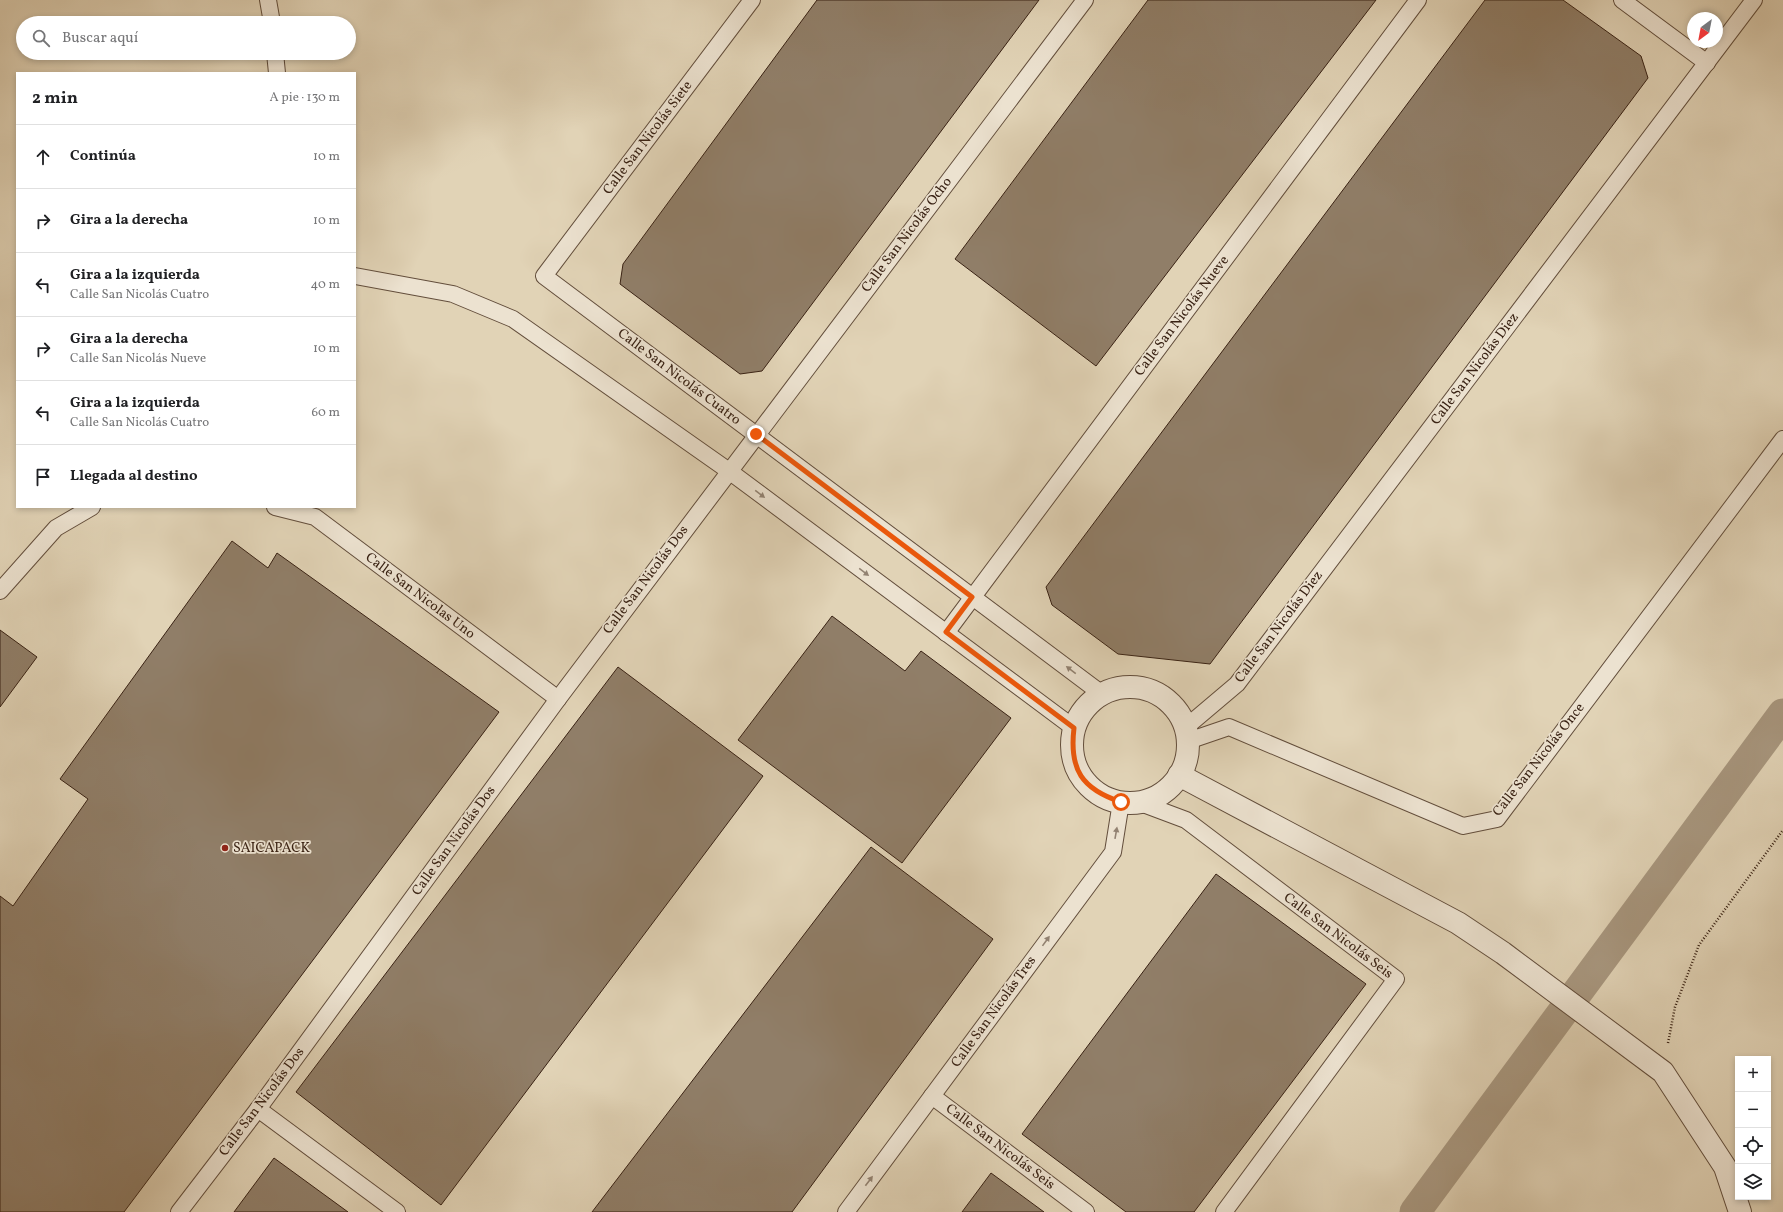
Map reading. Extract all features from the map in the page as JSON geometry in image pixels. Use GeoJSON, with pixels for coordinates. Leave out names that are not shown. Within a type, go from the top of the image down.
{"type":"FeatureCollection","features":[{"type":"Feature","properties":{"kind":"street"},"geometry":{"type":"LineString","coordinates":[[1135,687],[1152,691],[1166,700],[1178,712],[1186,734],[1186,759],[1179,775],[1168,788],[1159,794],[1130,802],[1102,796],[1087,784],[1076,767],[1072,748],[1074,728],[1080,714],[1090,702],[1102,694],[1118,688],[1135,687]]}},
{"type":"Feature","properties":{"kind":"street"},"geometry":{"type":"LineString","coordinates":[[1179,775],[1458,923],[1503,953],[1663,1072],[1725,1167],[1740,1212]]}},
{"type":"Feature","properties":{"kind":"lane"},"geometry":{"type":"LineString","coordinates":[[268,0],[271,16]]}},
{"type":"Feature","properties":{"kind":"lane","name":"Calle San Nicolás Siete"},"geometry":{"type":"LineString","coordinates":[[544,276],[752,0]]}},
{"type":"Feature","properties":{"kind":"lane","name":"Calle San Nicolás Ocho"},"geometry":{"type":"LineString","coordinates":[[728,471],[1085,0]]}},
{"type":"Feature","properties":{"kind":"lane","name":"Calle San Nicolás Nueve"},"geometry":{"type":"LineString","coordinates":[[946,632],[1418,0]]}},
{"type":"Feature","properties":{"kind":"lane"},"geometry":{"type":"LineString","coordinates":[[1622,0],[1707,63]]}},
{"type":"Feature","properties":{"kind":"lane","name":"Calle San Nicolás Diez"},"geometry":{"type":"LineString","coordinates":[[1186,734],[1237,684],[1754,0]]}},
{"type":"Feature","properties":{"kind":"lane"},"geometry":{"type":"LineString","coordinates":[[276,60],[277,72]]}},
{"type":"Feature","properties":{"kind":"lane"},"geometry":{"type":"LineString","coordinates":[[356,276],[453,294],[513,319],[728,471],[1074,728]]}},
{"type":"Feature","properties":{"kind":"lane","name":"Calle San Nicolás Cuatro"},"geometry":{"type":"LineString","coordinates":[[544,276],[1102,694]]}},
{"type":"Feature","properties":{"kind":"lane","name":"Calle San Nicolás Once"},"geometry":{"type":"LineString","coordinates":[[1186,734],[1229,727],[1463,826],[1497,820],[1783,439]]}},
{"type":"Feature","properties":{"kind":"lane","name":"Calle San Nicolás Dos"},"geometry":{"type":"LineString","coordinates":[[179,1212],[258,1109],[558,699],[728,471]]}},
{"type":"Feature","properties":{"kind":"lane"},"geometry":{"type":"LineString","coordinates":[[0,592],[56,528],[90,508]]}},
{"type":"Feature","properties":{"kind":"lane","name":"Calle San Nicolas Uno"},"geometry":{"type":"LineString","coordinates":[[279,508],[315,517],[558,699]]}},
{"type":"Feature","properties":{"kind":"lane","name":"Calle San Nicolás Tres"},"geometry":{"type":"LineString","coordinates":[[846,1212],[1113,852],[1130,802]]}},
{"type":"Feature","properties":{"kind":"lane","name":"Calle San Nicolás Seis"},"geometry":{"type":"LineString","coordinates":[[1130,802],[1186,820],[1396,979],[1224,1212]]}},
{"type":"Feature","properties":{"kind":"lane","name":"Calle San Nicolás Seis"},"geometry":{"type":"LineString","coordinates":[[932,1096],[1086,1212]]}},
{"type":"Feature","properties":{"kind":"lane"},"geometry":{"type":"LineString","coordinates":[[258,1109],[397,1212]]}},
{"type":"Feature","properties":{"kind":"path"},"geometry":{"type":"LineString","coordinates":[[1663,1072],[1675,1007],[1699,945],[1783,830]]}},
{"type":"Feature","properties":{"kind":"building"},"geometry":{"type":"Polygon","coordinates":[[[817,0],[1039,0],[762,371],[740,374],[620,284],[623,264],[817,0]]]}},
{"type":"Feature","properties":{"kind":"building"},"geometry":{"type":"Polygon","coordinates":[[[1148,0],[1376,0],[1096,366],[955,259],[1148,0]]]}},
{"type":"Feature","properties":{"kind":"building"},"geometry":{"type":"Polygon","coordinates":[[[1485,0],[1563,0],[1641,56],[1648,78],[1210,664],[1118,654],[1052,605],[1046,587],[1485,0]]]}},
{"type":"Feature","properties":{"kind":"building","name":"SAICAPACK"},"geometry":{"type":"Polygon","coordinates":[[[232,541],[268,568],[277,553],[499,712],[124,1212],[0,1212],[0,896],[13,906],[88,799],[60,779],[232,541]]]}},
{"type":"Feature","properties":{"kind":"building"},"geometry":{"type":"Polygon","coordinates":[[[832,616],[905,671],[921,651],[1011,718],[902,863],[738,740],[832,616]]]}},
{"type":"Feature","properties":{"kind":"building"},"geometry":{"type":"Polygon","coordinates":[[[0,630],[37,657],[0,707],[0,630]]]}},
{"type":"Feature","properties":{"kind":"building"},"geometry":{"type":"Polygon","coordinates":[[[618,667],[763,776],[441,1205],[296,1092],[618,667]]]}},
{"type":"Feature","properties":{"kind":"building"},"geometry":{"type":"Polygon","coordinates":[[[871,847],[993,939],[792,1212],[592,1212],[871,847]]]}},
{"type":"Feature","properties":{"kind":"building"},"geometry":{"type":"Polygon","coordinates":[[[1216,874],[1366,984],[1194,1212],[1126,1212],[1022,1134],[1216,874]]]}},
{"type":"Feature","properties":{"kind":"building"},"geometry":{"type":"Polygon","coordinates":[[[274,1158],[348,1212],[234,1212],[274,1158]]]}},
{"type":"Feature","properties":{"kind":"building"},"geometry":{"type":"Polygon","coordinates":[[[991,1173],[1044,1212],[962,1212],[991,1173]]]}},
{"type":"Feature","properties":{"kind":"waterway"},"geometry":{"type":"LineString","coordinates":[[1415,1212],[1783,714]]}},
{"type":"Feature","properties":{"kind":"place","name":"SAICAPACK"},"geometry":{"type":"Point","coordinates":[225,848]}},
{"type":"Feature","properties":{"kind":"route"},"geometry":{"type":"LineString","coordinates":[[756,434],[972,597],[946,632],[1074,728],[1072,748],[1076,767],[1087,784],[1102,796],[1121,802]]}}]}
